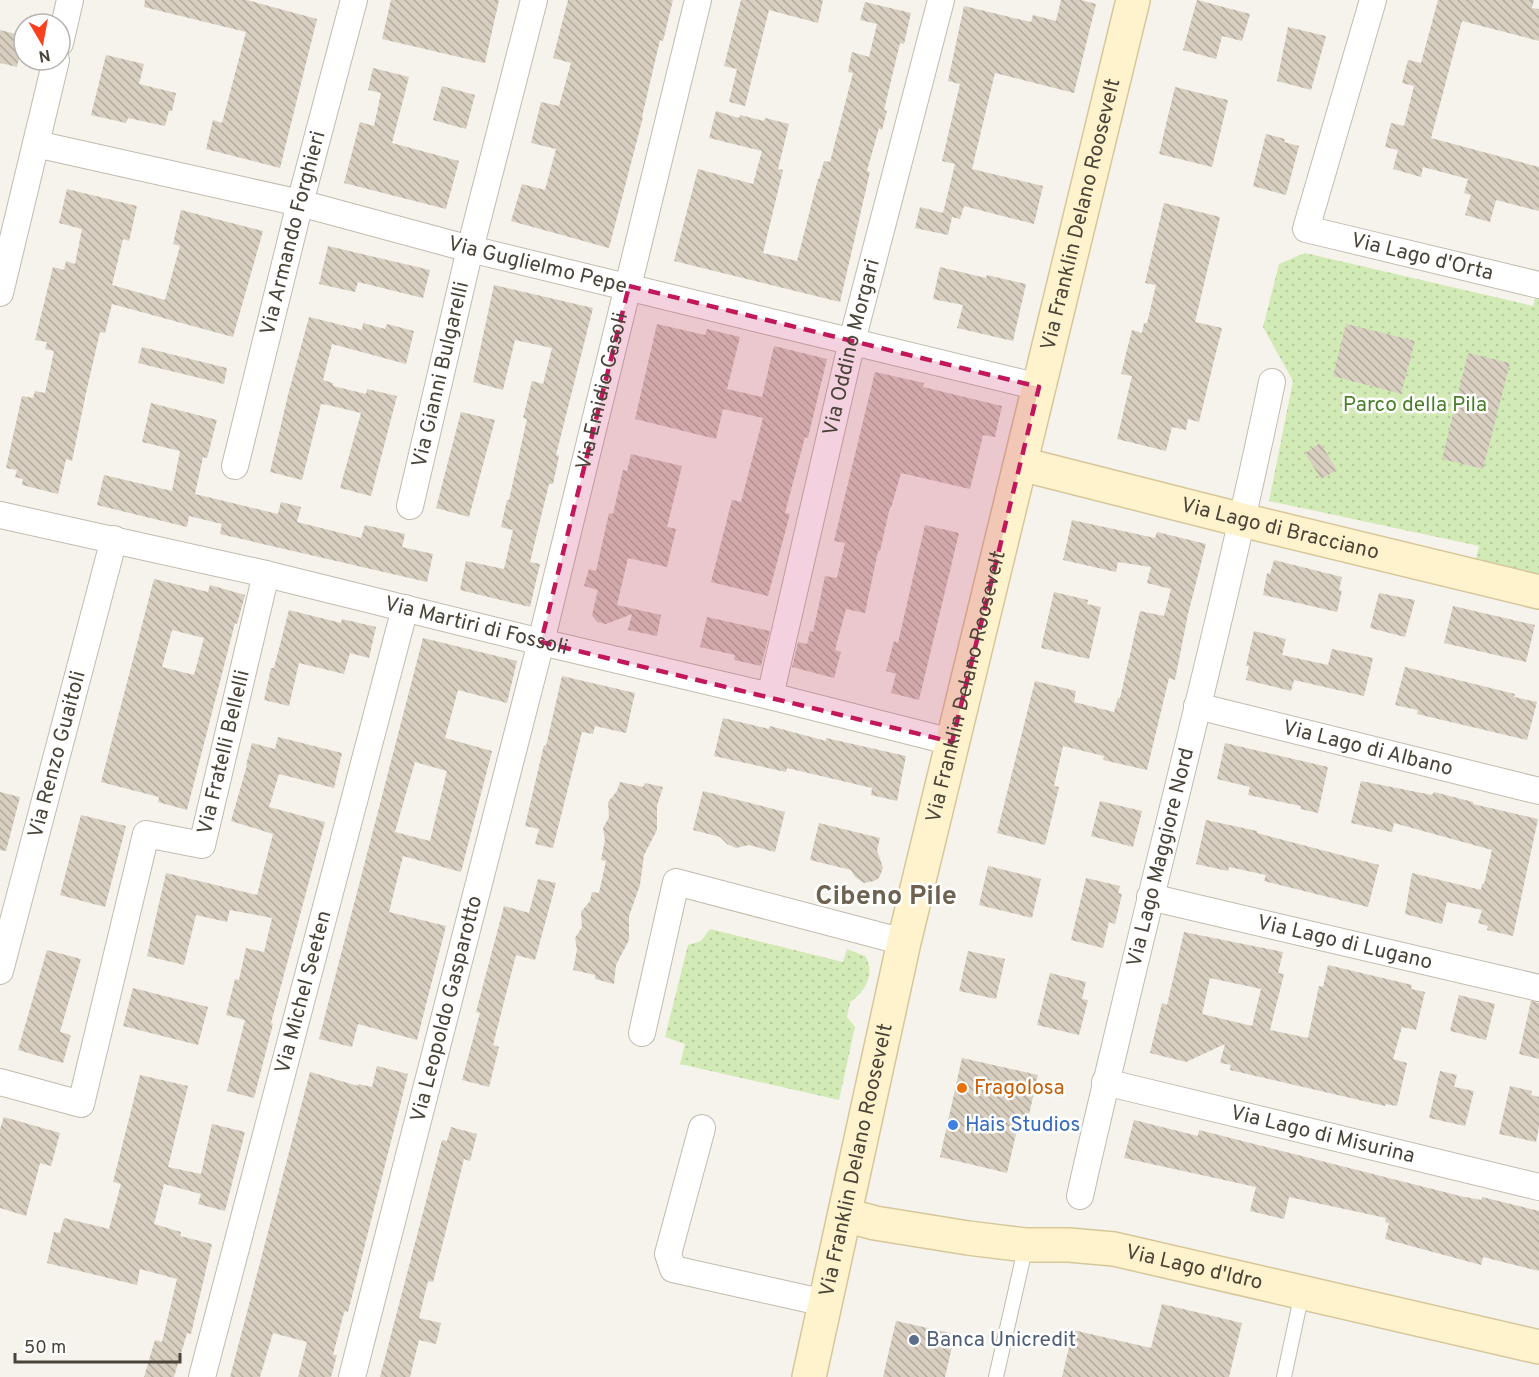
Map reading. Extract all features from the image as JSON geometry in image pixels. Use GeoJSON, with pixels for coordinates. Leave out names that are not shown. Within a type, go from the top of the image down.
{"type":"FeatureCollection","features":[{"type":"Feature","properties":{"kind":"main road","name":"Via Franklin Delano Roosevelt"},"geometry":{"type":"LineString","coordinates":[[809,1377],[904,942],[1133,0]]}},
{"type":"Feature","properties":{"kind":"main road","name":"Via Lago di Bracciano"},"geometry":{"type":"LineString","coordinates":[[1021,464],[1539,592]]}},
{"type":"Feature","properties":{"kind":"main road","name":"Via Lago d'Idro"},"geometry":{"type":"LineString","coordinates":[[845,1215],[875,1223],[968,1238],[1026,1245],[1069,1245],[1114,1250],[1539,1347]]}},
{"type":"Feature","properties":{"kind":"street","name":"Via Armando Forghieri"},"geometry":{"type":"LineString","coordinates":[[235,466],[300,203],[354,0]]}},
{"type":"Feature","properties":{"kind":"street","name":"Via Gianni Bulgarelli"},"geometry":{"type":"LineString","coordinates":[[410,506],[470,249],[534,0]]}},
{"type":"Feature","properties":{"kind":"street","name":"Via Emidio Casoli"},"geometry":{"type":"LineString","coordinates":[[541,642],[698,0]]}},
{"type":"Feature","properties":{"kind":"street","name":"Via Oddino Morgari"},"geometry":{"type":"LineString","coordinates":[[770,696],[852,341],[940,0]]}},
{"type":"Feature","properties":{"kind":"street","name":"Via Lago d'Orta"},"geometry":{"type":"LineString","coordinates":[[1373,0],[1306,229],[1539,285]]}},
{"type":"Feature","properties":{"kind":"street"},"geometry":{"type":"LineString","coordinates":[[0,293],[53,72]]}},
{"type":"Feature","properties":{"kind":"street","name":"Via Guglielmo Pepe"},"geometry":{"type":"LineString","coordinates":[[36,144],[300,203],[470,249],[1039,387]]}},
{"type":"Feature","properties":{"kind":"street","name":"Via Lago Maggiore Nord"},"geometry":{"type":"LineString","coordinates":[[1080,1196],[1105,1082],[1242,520],[1272,382]]}},
{"type":"Feature","properties":{"kind":"street","name":"Via Martiri di Fossoli"},"geometry":{"type":"LineString","coordinates":[[0,514],[266,574],[952,742]]}},
{"type":"Feature","properties":{"kind":"street","name":"Via Renzo Guaitoli"},"geometry":{"type":"LineString","coordinates":[[0,971],[114,539]]}},
{"type":"Feature","properties":{"kind":"street","name":"Via Fratelli Bellelli"},"geometry":{"type":"LineString","coordinates":[[0,1082],[81,1104],[146,834],[202,845],[266,574]]}},
{"type":"Feature","properties":{"kind":"street","name":"Via Michel Seeten"},"geometry":{"type":"LineString","coordinates":[[202,1377],[405,608]]}},
{"type":"Feature","properties":{"kind":"street","name":"Via Leopoldo Gasparotto"},"geometry":{"type":"LineString","coordinates":[[352,1377],[541,642]]}},
{"type":"Feature","properties":{"kind":"street","name":"Via Lago di Albano"},"geometry":{"type":"LineString","coordinates":[[1197,706],[1539,791]]}},
{"type":"Feature","properties":{"kind":"street"},"geometry":{"type":"LineString","coordinates":[[642,1033],[676,882],[904,942]]}},
{"type":"Feature","properties":{"kind":"street","name":"Via Lago di Lugano"},"geometry":{"type":"LineString","coordinates":[[1150,897],[1539,988]]}},
{"type":"Feature","properties":{"kind":"street","name":"Via Lago di Misurina"},"geometry":{"type":"LineString","coordinates":[[1105,1082],[1539,1187]]}},
{"type":"Feature","properties":{"kind":"street"},"geometry":{"type":"LineString","coordinates":[[702,1128],[668,1254],[673,1269],[825,1303]]}},
{"type":"Feature","properties":{"kind":"lane"},"geometry":{"type":"LineString","coordinates":[[996,1377],[1026,1245]]}},
{"type":"Feature","properties":{"kind":"lane"},"geometry":{"type":"LineString","coordinates":[[1284,1377],[1302,1293]]}},
{"type":"Feature","properties":{"kind":"highlighted area"},"geometry":{"type":"Polygon","coordinates":[[[629,286],[1039,387],[952,742],[541,642],[629,286]]]}},
{"type":"Feature","properties":{"kind":"green space","name":"Parco della Pila"},"geometry":{"type":"Polygon","coordinates":[[[1305,253],[1533,306],[1539,282],[1539,590],[1472,575],[1479,546],[1269,501],[1293,381],[1263,327],[1279,264],[1305,253]]]}},
{"type":"Feature","properties":{"kind":"green space"},"geometry":{"type":"Polygon","coordinates":[[[710,929],[843,962],[847,949],[865,956],[869,975],[864,988],[850,1002],[847,1017],[855,1027],[839,1100],[680,1064],[685,1044],[665,1037],[688,945],[701,941],[710,929]]]}},
{"type":"Feature","properties":{"kind":"building"},"geometry":{"type":"Polygon","coordinates":[[[145,0],[247,0],[317,19],[280,168],[206,149],[213,120],[222,123],[246,32],[144,7],[145,0]]]}},
{"type":"Feature","properties":{"kind":"building"},"geometry":{"type":"Polygon","coordinates":[[[391,0],[499,0],[485,63],[382,39],[391,0]]]}},
{"type":"Feature","properties":{"kind":"building"},"geometry":{"type":"Polygon","coordinates":[[[568,0],[673,0],[663,41],[660,40],[643,117],[609,248],[511,221],[522,184],[545,190],[556,149],[531,143],[541,102],[559,106],[571,63],[553,58],[568,0]]]}},
{"type":"Feature","properties":{"kind":"building"},"geometry":{"type":"Polygon","coordinates":[[[741,0],[823,0],[818,23],[769,10],[745,106],[729,102],[737,69],[724,66],[741,0]]]}},
{"type":"Feature","properties":{"kind":"building"},"geometry":{"type":"Polygon","coordinates":[[[1061,0],[1081,0],[1096,4],[1074,93],[995,73],[972,169],[1043,186],[1034,224],[964,206],[960,219],[952,217],[948,235],[915,228],[920,207],[943,213],[955,164],[942,161],[960,84],[948,81],[964,6],[1031,22],[1033,15],[1056,21],[1061,0]]]}},
{"type":"Feature","properties":{"kind":"building"},"geometry":{"type":"Polygon","coordinates":[[[1197,0],[1250,14],[1242,41],[1222,36],[1216,59],[1183,50],[1197,0]]]}},
{"type":"Feature","properties":{"kind":"building"},"geometry":{"type":"Polygon","coordinates":[[[1438,0],[1534,0],[1532,8],[1539,9],[1539,41],[1462,21],[1431,138],[1539,167],[1539,211],[1496,200],[1490,222],[1465,215],[1471,195],[1464,193],[1468,179],[1423,167],[1421,177],[1393,169],[1398,150],[1385,147],[1391,123],[1404,126],[1414,86],[1402,83],[1405,71],[1408,60],[1421,63],[1438,0]]]}},
{"type":"Feature","properties":{"kind":"building"},"geometry":{"type":"Polygon","coordinates":[[[865,2],[911,13],[904,44],[900,43],[884,110],[887,111],[882,130],[879,128],[867,171],[870,172],[840,302],[674,261],[698,169],[753,184],[762,151],[709,138],[716,111],[739,118],[740,115],[764,121],[765,118],[789,124],[778,169],[783,170],[763,253],[797,261],[824,161],[830,162],[853,73],[848,72],[852,52],[869,57],[877,24],[860,20],[865,2]]]}},
{"type":"Feature","properties":{"kind":"building"},"geometry":{"type":"Polygon","coordinates":[[[1288,27],[1326,36],[1311,90],[1277,81],[1288,27]]]}},
{"type":"Feature","properties":{"kind":"building"},"geometry":{"type":"Polygon","coordinates":[[[0,30],[12,33],[12,66],[0,63],[0,30]]]}},
{"type":"Feature","properties":{"kind":"building"},"geometry":{"type":"Polygon","coordinates":[[[106,55],[144,64],[139,84],[176,93],[172,111],[169,111],[165,126],[128,118],[126,123],[91,115],[106,55]]]}},
{"type":"Feature","properties":{"kind":"building"},"geometry":{"type":"Polygon","coordinates":[[[373,68],[409,77],[392,143],[459,161],[446,209],[344,183],[360,122],[374,126],[381,93],[368,90],[373,68]]]}},
{"type":"Feature","properties":{"kind":"building"},"geometry":{"type":"Polygon","coordinates":[[[442,86],[475,95],[466,129],[433,120],[442,86]]]}},
{"type":"Feature","properties":{"kind":"building"},"geometry":{"type":"Polygon","coordinates":[[[1175,87],[1228,100],[1212,167],[1159,154],[1175,87]]]}},
{"type":"Feature","properties":{"kind":"building"},"geometry":{"type":"Polygon","coordinates":[[[1266,134],[1299,146],[1286,195],[1253,186],[1266,134]]]}},
{"type":"Feature","properties":{"kind":"building"},"geometry":{"type":"Polygon","coordinates":[[[67,189],[137,206],[129,241],[123,239],[112,285],[165,300],[180,246],[173,244],[181,210],[263,231],[233,337],[112,304],[105,333],[100,332],[72,461],[66,459],[58,494],[22,485],[23,479],[15,477],[17,470],[6,468],[22,396],[33,398],[35,391],[45,393],[54,351],[45,349],[47,342],[35,340],[53,267],[64,270],[66,261],[75,264],[82,229],[59,223],[67,189]]]}},
{"type":"Feature","properties":{"kind":"building"},"geometry":{"type":"Polygon","coordinates":[[[1164,203],[1220,217],[1195,322],[1222,328],[1199,422],[1188,419],[1186,430],[1172,427],[1166,451],[1117,439],[1132,376],[1121,374],[1132,330],[1142,333],[1144,323],[1147,323],[1156,285],[1145,283],[1164,203]]]}},
{"type":"Feature","properties":{"kind":"building"},"geometry":{"type":"Polygon","coordinates":[[[328,246],[430,270],[423,298],[358,282],[355,292],[319,284],[328,246]]]}},
{"type":"Feature","properties":{"kind":"building"},"geometry":{"type":"Polygon","coordinates":[[[940,267],[986,278],[987,275],[1026,284],[1013,341],[957,328],[963,305],[933,299],[940,267]]]}},
{"type":"Feature","properties":{"kind":"building"},"geometry":{"type":"Polygon","coordinates":[[[494,285],[593,308],[556,455],[559,456],[553,484],[549,484],[530,562],[540,564],[530,607],[460,590],[466,561],[504,569],[513,530],[501,527],[527,419],[523,418],[532,381],[543,384],[552,348],[515,340],[503,390],[473,382],[494,285]]]}},
{"type":"Feature","properties":{"kind":"building"},"geometry":{"type":"Polygon","coordinates":[[[309,317],[362,330],[363,323],[385,329],[387,324],[414,331],[406,364],[332,344],[323,380],[333,383],[333,386],[366,394],[367,389],[397,396],[371,496],[340,488],[361,413],[328,405],[321,404],[302,480],[270,472],[309,317]]]}},
{"type":"Feature","properties":{"kind":"building"},"geometry":{"type":"Polygon","coordinates":[[[657,324],[705,335],[707,329],[740,337],[727,389],[762,397],[774,346],[827,359],[808,438],[805,437],[785,513],[790,514],[768,596],[711,582],[732,500],[741,502],[763,418],[723,409],[716,439],[635,419],[657,324]]]}},
{"type":"Feature","properties":{"kind":"building"},"geometry":{"type":"Polygon","coordinates":[[[1346,324],[1415,341],[1401,394],[1333,376],[1346,324]]]}},
{"type":"Feature","properties":{"kind":"building"},"geometry":{"type":"Polygon","coordinates":[[[142,347],[227,368],[224,384],[138,363],[142,347]]]}},
{"type":"Feature","properties":{"kind":"building"},"geometry":{"type":"Polygon","coordinates":[[[1468,353],[1510,363],[1483,469],[1442,459],[1468,353]]]}},
{"type":"Feature","properties":{"kind":"building"},"geometry":{"type":"Polygon","coordinates":[[[875,372],[924,383],[923,387],[1002,406],[995,437],[983,435],[970,489],[901,473],[880,551],[878,551],[865,613],[846,609],[835,650],[841,652],[834,678],[792,667],[798,642],[807,644],[810,631],[813,632],[825,576],[837,578],[845,543],[834,541],[875,372]]]}},
{"type":"Feature","properties":{"kind":"building"},"geometry":{"type":"Polygon","coordinates":[[[151,403],[217,420],[207,458],[203,457],[195,494],[278,514],[281,502],[301,507],[297,522],[361,538],[365,525],[405,534],[402,547],[433,554],[427,582],[220,534],[222,524],[189,516],[187,527],[97,505],[104,475],[172,491],[180,451],[142,442],[151,403]]]}},
{"type":"Feature","properties":{"kind":"building"},"geometry":{"type":"Polygon","coordinates":[[[461,412],[495,420],[469,517],[436,508],[461,412]]]}},
{"type":"Feature","properties":{"kind":"building"},"geometry":{"type":"Polygon","coordinates":[[[1320,443],[1337,470],[1321,479],[1305,453],[1320,443]]]}},
{"type":"Feature","properties":{"kind":"building"},"geometry":{"type":"Polygon","coordinates":[[[631,454],[682,466],[667,527],[676,529],[667,567],[628,558],[617,605],[661,615],[657,636],[628,630],[632,614],[606,624],[597,622],[592,615],[598,590],[584,586],[589,569],[596,571],[609,513],[613,514],[623,470],[627,471],[631,454]]]}},
{"type":"Feature","properties":{"kind":"building"},"geometry":{"type":"Polygon","coordinates":[[[1072,520],[1155,538],[1157,532],[1206,544],[1188,614],[1175,680],[1169,678],[1147,770],[1103,760],[1104,756],[1063,746],[1054,786],[1059,787],[1045,845],[997,833],[1035,681],[1076,691],[1074,702],[1114,712],[1118,698],[1120,698],[1140,611],[1164,616],[1171,589],[1147,583],[1151,567],[1118,562],[1116,572],[1063,560],[1072,520]]]}},
{"type":"Feature","properties":{"kind":"building"},"geometry":{"type":"Polygon","coordinates":[[[925,525],[959,533],[919,700],[891,693],[896,674],[886,671],[894,641],[898,643],[925,525]]]}},
{"type":"Feature","properties":{"kind":"building"},"geometry":{"type":"Polygon","coordinates":[[[1274,560],[1342,577],[1339,590],[1342,591],[1337,612],[1263,595],[1267,573],[1270,574],[1274,560]]]}},
{"type":"Feature","properties":{"kind":"building"},"geometry":{"type":"Polygon","coordinates":[[[154,579],[208,592],[210,585],[245,595],[237,624],[235,623],[187,810],[158,802],[159,797],[101,782],[154,579]],[[172,630],[162,667],[194,675],[204,638],[172,630]]]}},
{"type":"Feature","properties":{"kind":"building"},"geometry":{"type":"Polygon","coordinates":[[[1054,592],[1088,600],[1087,604],[1101,607],[1089,659],[1041,648],[1054,592]]]}},
{"type":"Feature","properties":{"kind":"building"},"geometry":{"type":"Polygon","coordinates":[[[1379,593],[1415,600],[1405,637],[1370,628],[1379,593]]]}},
{"type":"Feature","properties":{"kind":"building"},"geometry":{"type":"Polygon","coordinates":[[[1453,606],[1535,625],[1526,662],[1444,643],[1453,606]]]}},
{"type":"Feature","properties":{"kind":"building"},"geometry":{"type":"Polygon","coordinates":[[[289,610],[341,623],[342,619],[376,627],[369,658],[350,653],[344,674],[299,663],[289,706],[264,700],[271,668],[274,668],[289,610]]]}},
{"type":"Feature","properties":{"kind":"building"},"geometry":{"type":"Polygon","coordinates":[[[707,617],[770,631],[761,666],[734,660],[735,655],[700,647],[707,617]]]}},
{"type":"Feature","properties":{"kind":"building"},"geometry":{"type":"Polygon","coordinates":[[[1254,631],[1286,639],[1282,655],[1328,665],[1332,649],[1373,658],[1364,696],[1294,680],[1291,691],[1246,680],[1249,666],[1246,666],[1254,631]]]}},
{"type":"Feature","properties":{"kind":"building"},"geometry":{"type":"Polygon","coordinates":[[[423,638],[517,661],[507,703],[458,690],[445,738],[492,751],[461,872],[403,856],[389,912],[446,926],[417,1040],[358,1024],[352,1047],[319,1039],[423,638]],[[415,762],[395,832],[430,841],[447,771],[415,762]]]}},
{"type":"Feature","properties":{"kind":"building"},"geometry":{"type":"Polygon","coordinates":[[[1405,667],[1515,694],[1514,697],[1537,702],[1527,740],[1417,714],[1418,710],[1395,705],[1405,667]]]}},
{"type":"Feature","properties":{"kind":"building"},"geometry":{"type":"Polygon","coordinates":[[[562,676],[635,693],[626,733],[595,726],[593,734],[582,732],[553,848],[535,844],[539,829],[525,826],[562,676]]]}},
{"type":"Feature","properties":{"kind":"building"},"geometry":{"type":"Polygon","coordinates":[[[723,718],[906,756],[897,801],[871,795],[872,788],[787,768],[786,772],[714,756],[723,718]]]}},
{"type":"Feature","properties":{"kind":"building"},"geometry":{"type":"Polygon","coordinates":[[[278,737],[342,753],[334,788],[279,774],[269,807],[325,822],[271,1023],[273,1024],[254,1098],[227,1091],[245,1020],[226,1015],[235,979],[239,980],[246,948],[264,952],[272,918],[230,910],[227,922],[196,915],[184,965],[147,956],[166,873],[257,895],[273,834],[231,821],[252,743],[275,749],[278,737]]]}},
{"type":"Feature","properties":{"kind":"building"},"geometry":{"type":"Polygon","coordinates":[[[1225,743],[1328,767],[1318,813],[1300,809],[1301,806],[1248,795],[1250,787],[1217,779],[1225,743]]]}},
{"type":"Feature","properties":{"kind":"building"},"geometry":{"type":"Polygon","coordinates":[[[1361,781],[1432,795],[1434,792],[1473,802],[1473,804],[1538,819],[1513,936],[1487,930],[1488,926],[1478,923],[1482,910],[1447,902],[1442,924],[1405,914],[1412,873],[1481,890],[1492,850],[1394,823],[1392,832],[1351,823],[1361,781]]]}},
{"type":"Feature","properties":{"kind":"building"},"geometry":{"type":"Polygon","coordinates":[[[620,782],[643,787],[645,783],[663,787],[657,806],[657,830],[644,855],[640,885],[629,916],[629,940],[616,965],[614,984],[595,979],[595,975],[573,970],[577,950],[575,938],[582,927],[581,912],[590,901],[592,892],[599,893],[606,861],[601,860],[605,840],[603,828],[609,817],[608,802],[617,791],[620,782]]]}},
{"type":"Feature","properties":{"kind":"building"},"geometry":{"type":"Polygon","coordinates":[[[703,791],[785,812],[775,852],[749,845],[736,848],[727,844],[720,837],[693,830],[703,791]]]}},
{"type":"Feature","properties":{"kind":"building"},"geometry":{"type":"Polygon","coordinates":[[[0,792],[20,797],[6,851],[0,850],[0,792]]]}},
{"type":"Feature","properties":{"kind":"building"},"geometry":{"type":"Polygon","coordinates":[[[1100,801],[1142,811],[1133,847],[1091,836],[1100,801]]]}},
{"type":"Feature","properties":{"kind":"building"},"geometry":{"type":"Polygon","coordinates":[[[81,815],[126,826],[105,907],[60,895],[81,815]]]}},
{"type":"Feature","properties":{"kind":"building"},"geometry":{"type":"Polygon","coordinates":[[[1206,820],[1257,831],[1257,833],[1379,865],[1368,907],[1264,881],[1266,875],[1229,867],[1228,871],[1196,864],[1206,820]]]}},
{"type":"Feature","properties":{"kind":"building"},"geometry":{"type":"Polygon","coordinates":[[[819,823],[880,838],[877,850],[883,868],[879,878],[864,883],[855,877],[851,870],[810,860],[819,823]]]}},
{"type":"Feature","properties":{"kind":"building"},"geometry":{"type":"Polygon","coordinates":[[[988,866],[1041,879],[1032,918],[979,905],[988,866]]]}},
{"type":"Feature","properties":{"kind":"building"},"geometry":{"type":"Polygon","coordinates":[[[1086,878],[1120,886],[1118,893],[1122,894],[1115,924],[1109,922],[1103,948],[1071,940],[1086,878]]]}},
{"type":"Feature","properties":{"kind":"building"},"geometry":{"type":"Polygon","coordinates":[[[538,879],[556,883],[535,960],[516,955],[493,1045],[499,1047],[489,1087],[462,1080],[480,1013],[476,1012],[504,906],[529,913],[538,879]]]}},
{"type":"Feature","properties":{"kind":"building"},"geometry":{"type":"Polygon","coordinates":[[[1184,932],[1283,952],[1278,973],[1284,974],[1270,1030],[1308,1038],[1319,986],[1323,987],[1328,965],[1412,985],[1411,989],[1425,992],[1416,1030],[1402,1027],[1393,1059],[1407,1063],[1397,1106],[1386,1104],[1385,1106],[1230,1070],[1231,1065],[1220,1063],[1225,1044],[1186,1062],[1150,1053],[1162,1003],[1167,1005],[1184,932]],[[1210,978],[1202,1014],[1252,1026],[1261,989],[1210,978]]]}},
{"type":"Feature","properties":{"kind":"building"},"geometry":{"type":"Polygon","coordinates":[[[47,950],[81,959],[60,1032],[71,1035],[63,1063],[18,1050],[47,950]]]}},
{"type":"Feature","properties":{"kind":"building"},"geometry":{"type":"Polygon","coordinates":[[[968,951],[1005,959],[996,999],[959,991],[968,951]]]}},
{"type":"Feature","properties":{"kind":"building"},"geometry":{"type":"Polygon","coordinates":[[[1050,973],[1086,982],[1082,999],[1088,1000],[1079,1035],[1037,1025],[1050,973]]]}},
{"type":"Feature","properties":{"kind":"building"},"geometry":{"type":"Polygon","coordinates":[[[133,988],[208,1007],[198,1045],[123,1026],[133,988]]]}},
{"type":"Feature","properties":{"kind":"building"},"geometry":{"type":"Polygon","coordinates":[[[1459,995],[1495,1004],[1486,1040],[1450,1031],[1459,995]]]}},
{"type":"Feature","properties":{"kind":"building"},"geometry":{"type":"Polygon","coordinates":[[[1531,1001],[1539,1003],[1539,1059],[1519,1054],[1531,1001]]]}},
{"type":"Feature","properties":{"kind":"building"},"geometry":{"type":"Polygon","coordinates":[[[962,1058],[1038,1075],[1028,1119],[1020,1117],[1007,1173],[940,1157],[962,1058]]]}},
{"type":"Feature","properties":{"kind":"building"},"geometry":{"type":"Polygon","coordinates":[[[377,1066],[408,1074],[348,1312],[345,1311],[343,1316],[333,1355],[337,1355],[331,1377],[298,1377],[307,1342],[273,1333],[260,1377],[230,1377],[310,1072],[358,1086],[358,1084],[372,1087],[377,1066]]]}},
{"type":"Feature","properties":{"kind":"building"},"geometry":{"type":"Polygon","coordinates":[[[1440,1071],[1457,1075],[1454,1087],[1474,1091],[1465,1126],[1429,1118],[1440,1071]]]}},
{"type":"Feature","properties":{"kind":"building"},"geometry":{"type":"Polygon","coordinates":[[[140,1075],[188,1086],[168,1167],[201,1174],[212,1124],[245,1132],[225,1211],[198,1204],[201,1194],[164,1184],[154,1224],[181,1232],[180,1236],[212,1244],[191,1334],[187,1333],[174,1377],[144,1377],[155,1340],[162,1342],[177,1279],[140,1269],[137,1285],[47,1263],[54,1232],[60,1233],[64,1218],[109,1229],[121,1184],[113,1182],[140,1075]]]}},
{"type":"Feature","properties":{"kind":"building"},"geometry":{"type":"Polygon","coordinates":[[[1510,1086],[1532,1091],[1531,1095],[1539,1097],[1539,1127],[1536,1142],[1499,1134],[1510,1086]]]}},
{"type":"Feature","properties":{"kind":"building"},"geometry":{"type":"Polygon","coordinates":[[[4,1117],[60,1133],[51,1166],[40,1163],[26,1216],[0,1208],[0,1129],[4,1117]]]}},
{"type":"Feature","properties":{"kind":"building"},"geometry":{"type":"Polygon","coordinates":[[[1134,1120],[1198,1136],[1199,1130],[1460,1196],[1481,1200],[1482,1197],[1539,1211],[1539,1271],[1483,1257],[1481,1265],[1385,1239],[1389,1223],[1385,1222],[1386,1218],[1289,1197],[1284,1219],[1250,1211],[1256,1187],[1124,1158],[1134,1120]]]}},
{"type":"Feature","properties":{"kind":"building"},"geometry":{"type":"Polygon","coordinates":[[[451,1127],[477,1134],[470,1161],[464,1159],[433,1282],[428,1281],[419,1318],[441,1323],[436,1344],[419,1340],[410,1377],[380,1377],[442,1140],[447,1141],[451,1127]]]}},
{"type":"Feature","properties":{"kind":"building"},"geometry":{"type":"Polygon","coordinates":[[[1162,1304],[1242,1323],[1229,1377],[1062,1377],[1073,1330],[1151,1348],[1162,1304]]]}},
{"type":"Feature","properties":{"kind":"building"},"geometry":{"type":"Polygon","coordinates":[[[896,1321],[955,1334],[945,1377],[883,1377],[896,1321]]]}},
{"type":"Feature","properties":{"kind":"place","name":"Fragolosa"},"geometry":{"type":"Point","coordinates":[962,1088]}},
{"type":"Feature","properties":{"kind":"place","name":"Hais Studios"},"geometry":{"type":"Point","coordinates":[953,1125]}},
{"type":"Feature","properties":{"kind":"place","name":"Banca Unicredit"},"geometry":{"type":"Point","coordinates":[914,1340]}},
{"type":"Feature","properties":{"kind":"district","name":"Cibeno Pile"},"geometry":{"type":"Point","coordinates":[886,897]}}]}
